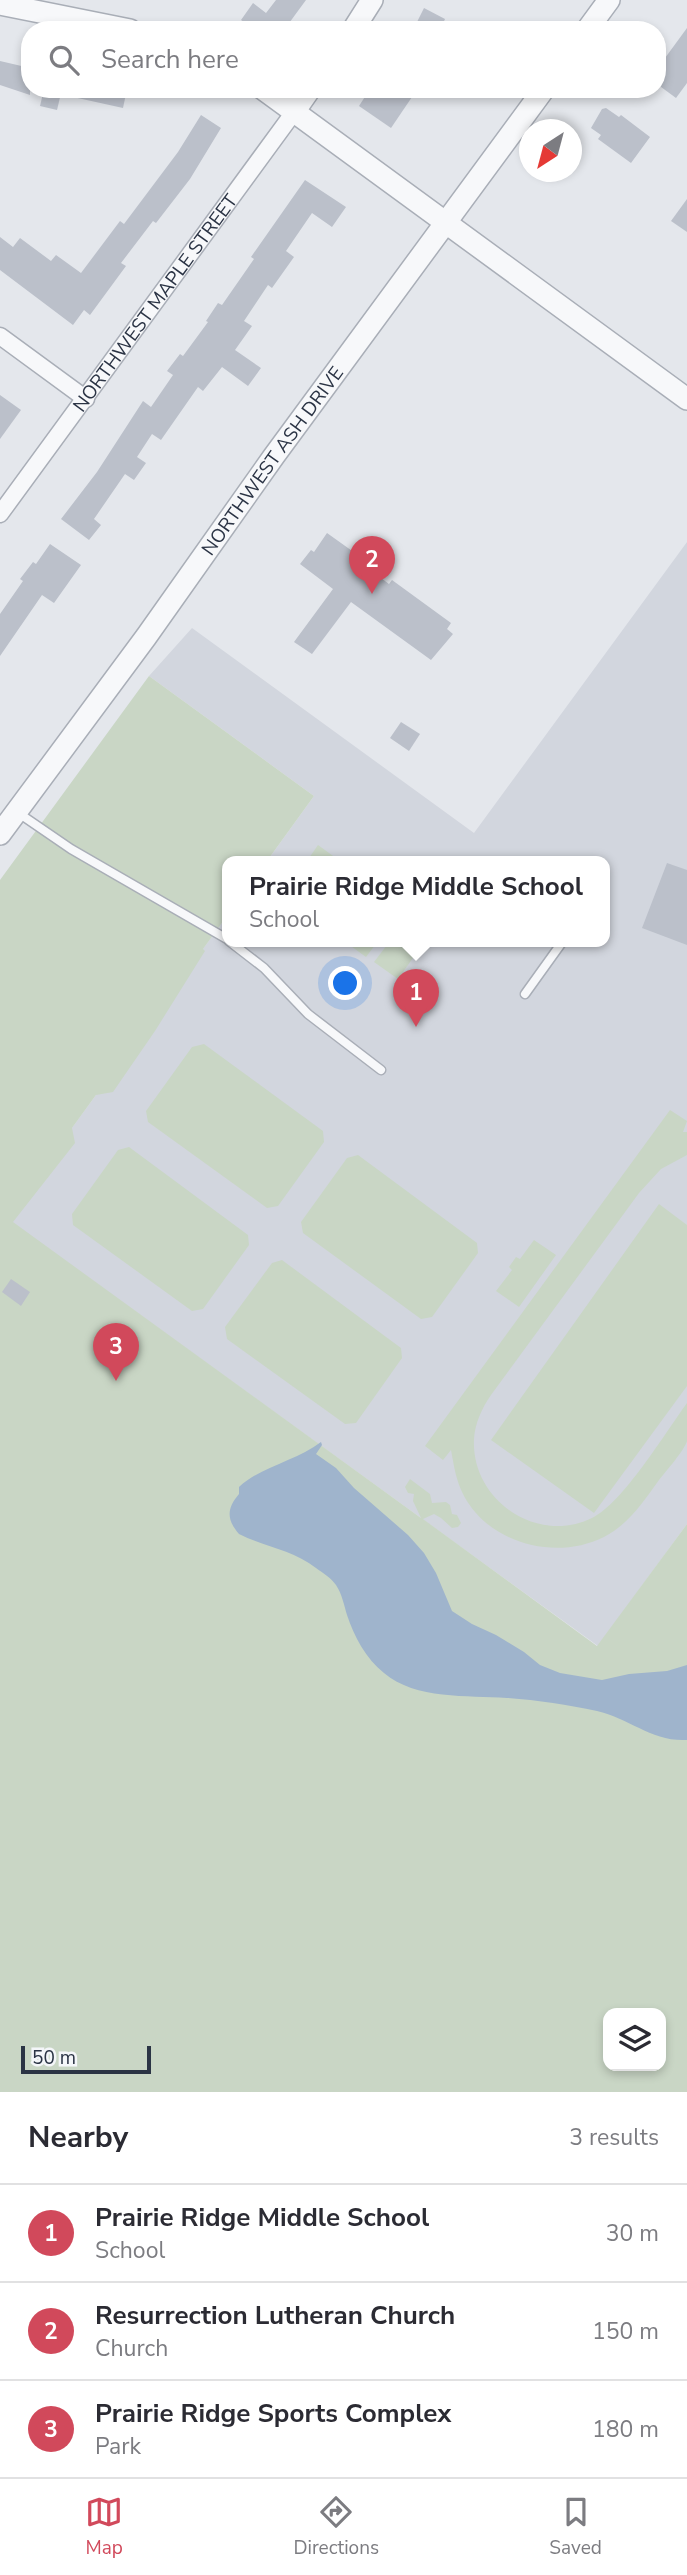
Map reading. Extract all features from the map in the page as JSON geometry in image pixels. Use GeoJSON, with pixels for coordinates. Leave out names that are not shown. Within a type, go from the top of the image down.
{"type":"FeatureCollection","features":[{"type":"Feature","properties":{"kind":"street"},"geometry":{"type":"LineString","coordinates":[[359,21],[372,0]]}},
{"type":"Feature","properties":{"kind":"street"},"geometry":{"type":"LineString","coordinates":[[594,21],[609,0]]}},
{"type":"Feature","properties":{"kind":"street"},"geometry":{"type":"LineString","coordinates":[[0,4],[85,21]]}},
{"type":"Feature","properties":{"kind":"street"},"geometry":{"type":"LineString","coordinates":[[275,98],[687,399]]}},
{"type":"Feature","properties":{"kind":"street","name":"NORTHWEST MAPLE STREET"},"geometry":{"type":"LineString","coordinates":[[0,514],[304,98]]}},
{"type":"Feature","properties":{"kind":"street","name":"NORTHWEST ASH DRIVE"},"geometry":{"type":"LineString","coordinates":[[0,834],[537,98]]}},
{"type":"Feature","properties":{"kind":"street"},"geometry":{"type":"LineString","coordinates":[[0,336],[86,399]]}},
{"type":"Feature","properties":{"kind":"lane"},"geometry":{"type":"LineString","coordinates":[[16,811],[71,849],[222,937]]}},
{"type":"Feature","properties":{"kind":"lane"},"geometry":{"type":"LineString","coordinates":[[237,947],[264,968],[308,1014],[381,1070]]}},
{"type":"Feature","properties":{"kind":"lane"},"geometry":{"type":"LineString","coordinates":[[525,994],[559,947]]}},
{"type":"Feature","properties":{"kind":"shaded area"},"geometry":{"type":"Polygon","coordinates":[[[687,542],[687,1524],[598,1646],[6,1218],[222,923],[222,947],[610,947],[610,856],[271,856],[314,796],[149,676],[192,628],[474,833],[687,542]]]}},
{"type":"Feature","properties":{"kind":"green space"},"geometry":{"type":"Polygon","coordinates":[[[149,676],[314,796],[271,856],[222,856],[222,923],[203,949],[205,951],[155,1031],[113,1092],[96,1095],[72,1128],[75,1143],[13,1222],[421,1518],[413,1501],[414,1494],[408,1493],[405,1487],[410,1479],[430,1494],[432,1503],[446,1502],[461,1523],[458,1527],[452,1528],[434,1514],[423,1519],[597,1646],[687,1524],[687,2092],[0,2092],[0,880],[149,676]]]}},
{"type":"Feature","properties":{"kind":"green space"},"geometry":{"type":"Polygon","coordinates":[[[318,845],[333,856],[310,856],[318,845]]]}},
{"type":"Feature","properties":{"kind":"green space"},"geometry":{"type":"Polygon","coordinates":[[[352,947],[374,947],[366,957],[352,947]]]}},
{"type":"Feature","properties":{"kind":"green space"},"geometry":{"type":"Polygon","coordinates":[[[385,947],[421,947],[398,979],[374,962],[385,947]]]}},
{"type":"Feature","properties":{"kind":"green space"},"geometry":{"type":"Polygon","coordinates":[[[204,1044],[323,1131],[324,1142],[278,1206],[267,1208],[148,1122],[146,1111],[192,1047],[204,1044]]]}},
{"type":"Feature","properties":{"kind":"green space"},"geometry":{"type":"Polygon","coordinates":[[[670,1110],[687,1121],[683,1132],[687,1132],[687,1155],[661,1169],[639,1193],[491,1395],[480,1416],[474,1439],[476,1461],[483,1481],[496,1498],[511,1512],[550,1526],[571,1525],[592,1518],[604,1510],[630,1483],[687,1403],[687,1441],[641,1504],[613,1532],[585,1544],[566,1547],[526,1544],[490,1526],[476,1513],[459,1485],[451,1450],[443,1460],[425,1446],[670,1110]]]}},
{"type":"Feature","properties":{"kind":"green space"},"geometry":{"type":"Polygon","coordinates":[[[129,1147],[248,1235],[249,1245],[203,1309],[192,1311],[73,1225],[72,1214],[118,1150],[129,1147]]]}},
{"type":"Feature","properties":{"kind":"green space"},"geometry":{"type":"Polygon","coordinates":[[[358,1155],[477,1243],[478,1253],[432,1317],[421,1319],[303,1233],[301,1222],[347,1158],[358,1155]]]}},
{"type":"Feature","properties":{"kind":"green space"},"geometry":{"type":"Polygon","coordinates":[[[659,1204],[687,1225],[687,1386],[594,1513],[491,1440],[659,1204]]]}},
{"type":"Feature","properties":{"kind":"green space"},"geometry":{"type":"Polygon","coordinates":[[[534,1240],[556,1255],[519,1307],[496,1291],[512,1270],[509,1267],[516,1257],[520,1259],[534,1240]]]}},
{"type":"Feature","properties":{"kind":"green space"},"geometry":{"type":"Polygon","coordinates":[[[282,1260],[401,1348],[402,1358],[356,1423],[345,1424],[227,1339],[225,1327],[272,1263],[282,1260]]]}},
{"type":"Feature","properties":{"kind":"water"},"geometry":{"type":"Polygon","coordinates":[[[321,1442],[316,1454],[336,1468],[354,1488],[408,1535],[424,1553],[436,1573],[452,1611],[472,1624],[496,1635],[540,1665],[560,1673],[602,1680],[629,1674],[667,1671],[687,1665],[687,1740],[674,1740],[652,1734],[597,1711],[541,1701],[426,1692],[397,1682],[384,1673],[361,1647],[340,1592],[332,1580],[298,1557],[239,1534],[230,1518],[230,1509],[239,1494],[239,1487],[257,1474],[321,1442]]]}},
{"type":"Feature","properties":{"kind":"building"},"geometry":{"type":"Polygon","coordinates":[[[276,0],[306,0],[291,21],[241,20],[253,3],[266,13],[276,0]]]}},
{"type":"Feature","properties":{"kind":"building"},"geometry":{"type":"Polygon","coordinates":[[[424,8],[445,19],[444,21],[418,21],[424,8]]]}},
{"type":"Feature","properties":{"kind":"building"},"geometry":{"type":"Polygon","coordinates":[[[687,28],[687,83],[676,98],[666,91],[666,57],[687,28]]]}},
{"type":"Feature","properties":{"kind":"building"},"geometry":{"type":"Polygon","coordinates":[[[0,61],[21,66],[21,92],[0,85],[0,61]]]}},
{"type":"Feature","properties":{"kind":"building"},"geometry":{"type":"Polygon","coordinates":[[[42,98],[60,98],[57,110],[40,106],[42,98]]]}},
{"type":"Feature","properties":{"kind":"building"},"geometry":{"type":"Polygon","coordinates":[[[78,98],[125,98],[123,108],[78,98]]]}},
{"type":"Feature","properties":{"kind":"building"},"geometry":{"type":"Polygon","coordinates":[[[364,98],[411,98],[391,128],[359,106],[364,98]]]}},
{"type":"Feature","properties":{"kind":"building"},"geometry":{"type":"Polygon","coordinates":[[[606,108],[619,117],[621,115],[650,137],[631,163],[598,139],[601,135],[591,128],[602,109],[606,108]]]}},
{"type":"Feature","properties":{"kind":"building"},"geometry":{"type":"Polygon","coordinates":[[[201,115],[221,128],[190,179],[121,263],[126,266],[90,315],[84,310],[73,325],[0,270],[0,237],[13,247],[20,238],[51,261],[56,255],[81,273],[120,221],[124,224],[178,152],[201,115]]]}},
{"type":"Feature","properties":{"kind":"building"},"geometry":{"type":"Polygon","coordinates":[[[305,180],[346,207],[332,227],[312,213],[286,251],[294,257],[272,288],[268,285],[244,321],[252,326],[235,350],[261,368],[248,386],[222,367],[203,391],[198,387],[161,440],[152,434],[137,457],[146,463],[134,480],[125,474],[94,519],[101,525],[89,540],[61,519],[97,472],[143,401],[151,407],[173,375],[167,371],[180,354],[183,356],[208,322],[206,321],[218,303],[222,305],[254,259],[251,257],[305,180]]]}},
{"type":"Feature","properties":{"kind":"building"},"geometry":{"type":"Polygon","coordinates":[[[687,199],[687,232],[671,221],[687,199]]]}},
{"type":"Feature","properties":{"kind":"building"},"geometry":{"type":"Polygon","coordinates":[[[0,395],[21,410],[0,439],[0,395]]]}},
{"type":"Feature","properties":{"kind":"building"},"geometry":{"type":"Polygon","coordinates":[[[327,533],[369,563],[366,567],[389,584],[392,580],[451,623],[447,629],[453,634],[431,660],[351,602],[312,654],[294,642],[333,589],[300,564],[311,550],[314,552],[327,533]]]}},
{"type":"Feature","properties":{"kind":"building"},"geometry":{"type":"Polygon","coordinates":[[[50,544],[81,565],[54,603],[42,595],[0,656],[0,614],[23,581],[20,579],[33,562],[36,564],[50,544]]]}},
{"type":"Feature","properties":{"kind":"building"},"geometry":{"type":"Polygon","coordinates":[[[401,722],[420,734],[409,751],[390,738],[401,722]]]}},
{"type":"Feature","properties":{"kind":"building"},"geometry":{"type":"Polygon","coordinates":[[[667,863],[687,870],[687,945],[642,928],[667,863]]]}},
{"type":"Feature","properties":{"kind":"building"},"geometry":{"type":"Polygon","coordinates":[[[11,1279],[30,1292],[21,1306],[2,1292],[11,1279]]]}},
{"type":"Feature","properties":{"kind":"place","name":"Resurrection Lutheran Church"},"geometry":{"type":"Point","coordinates":[372,594]}},
{"type":"Feature","properties":{"kind":"place","name":"Prairie Ridge Middle School"},"geometry":{"type":"Point","coordinates":[416,1027]}},
{"type":"Feature","properties":{"kind":"place","name":"Prairie Ridge Sports Complex"},"geometry":{"type":"Point","coordinates":[116,1381]}}]}
